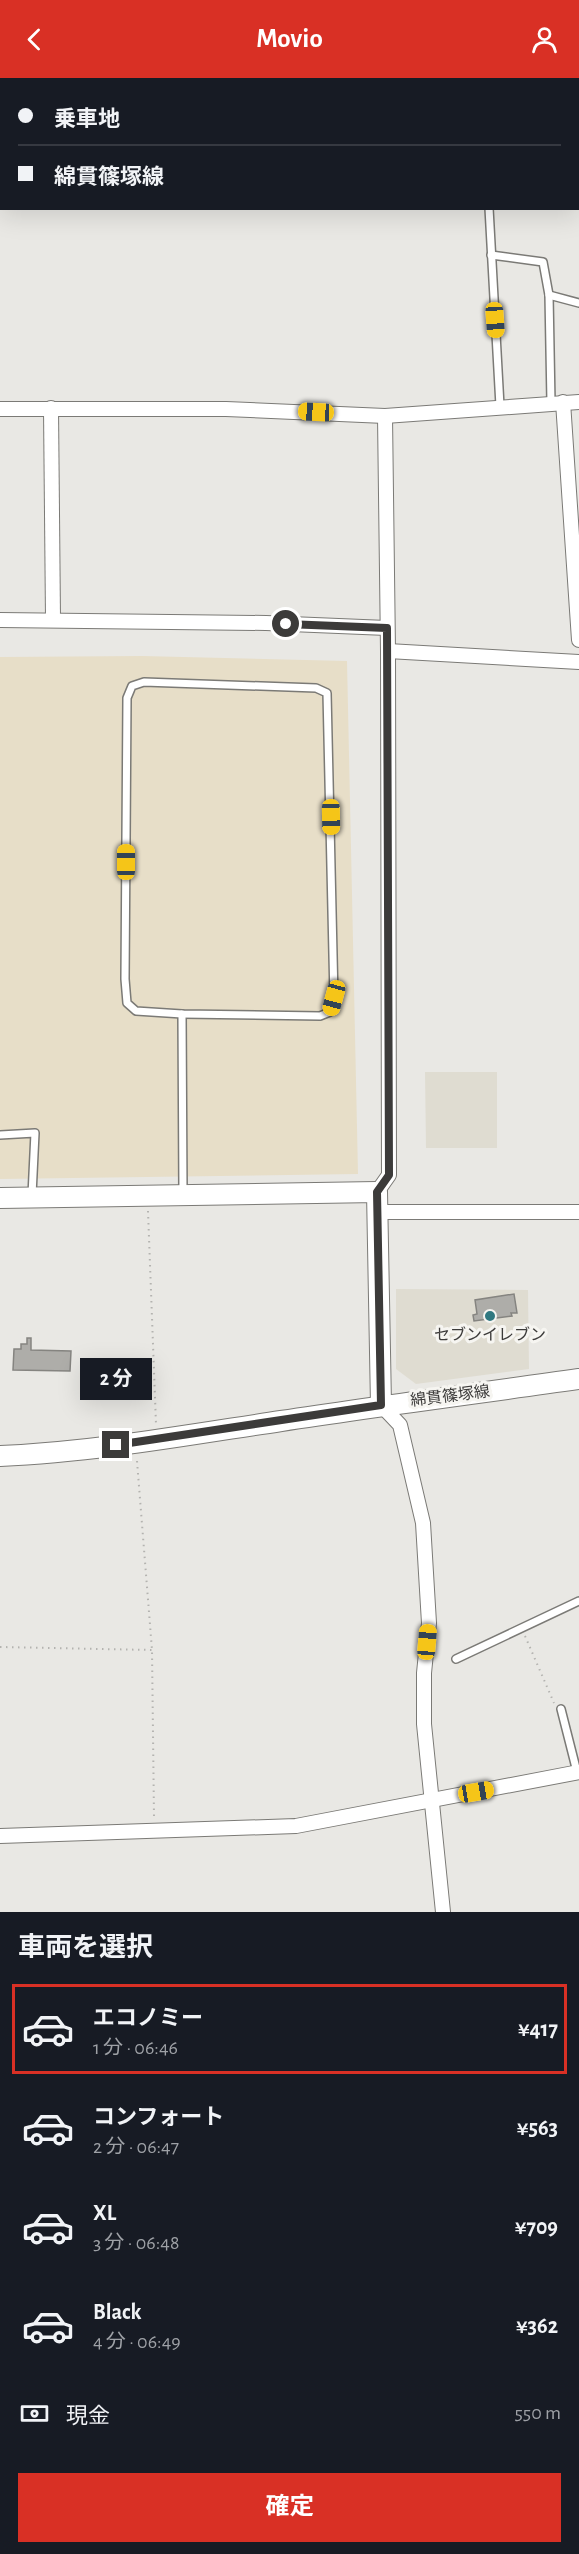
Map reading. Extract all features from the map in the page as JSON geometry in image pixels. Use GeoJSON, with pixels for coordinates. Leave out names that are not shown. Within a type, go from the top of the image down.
{"type":"FeatureCollection","features":[{"type":"Feature","properties":{"kind":"street"},"geometry":{"type":"LineString","coordinates":[[557,402],[579,640]]}},
{"type":"Feature","properties":{"kind":"street"},"geometry":{"type":"LineString","coordinates":[[0,409],[226,409],[385,416],[579,402]]}},
{"type":"Feature","properties":{"kind":"street"},"geometry":{"type":"LineString","coordinates":[[51,408],[53,620]]}},
{"type":"Feature","properties":{"kind":"street"},"geometry":{"type":"LineString","coordinates":[[385,416],[389,1175],[377,1192],[381,1405],[400,1425],[423,1523],[429,1623],[424,1672],[424,1724],[443,1912]]}},
{"type":"Feature","properties":{"kind":"street"},"geometry":{"type":"LineString","coordinates":[[0,620],[266,623],[387,628]]}},
{"type":"Feature","properties":{"kind":"street"},"geometry":{"type":"LineString","coordinates":[[388,651],[579,662]]}},
{"type":"Feature","properties":{"kind":"street"},"geometry":{"type":"LineString","coordinates":[[0,1198],[377,1192]]}},
{"type":"Feature","properties":{"kind":"street"},"geometry":{"type":"LineString","coordinates":[[378,1212],[579,1212]]}},
{"type":"Feature","properties":{"kind":"street","name":"綿貫篠塚線"},"geometry":{"type":"LineString","coordinates":[[0,1455],[136,1442],[381,1405],[579,1379]]}},
{"type":"Feature","properties":{"kind":"street"},"geometry":{"type":"LineString","coordinates":[[0,1836],[296,1826],[578,1772]]}},
{"type":"Feature","properties":{"kind":"lane"},"geometry":{"type":"LineString","coordinates":[[489,210],[501,406]]}},
{"type":"Feature","properties":{"kind":"lane"},"geometry":{"type":"LineString","coordinates":[[491,255],[543,262],[549,295],[557,402]]}},
{"type":"Feature","properties":{"kind":"lane"},"geometry":{"type":"LineString","coordinates":[[549,295],[579,303]]}},
{"type":"Feature","properties":{"kind":"lane"},"geometry":{"type":"LineString","coordinates":[[144,682],[316,688],[327,693],[334,998],[330,1012],[320,1016],[182,1014],[136,1011],[127,1003],[125,979],[127,698],[132,686],[144,682]]}},
{"type":"Feature","properties":{"kind":"lane"},"geometry":{"type":"LineString","coordinates":[[182,1014],[183,1196]]}},
{"type":"Feature","properties":{"kind":"lane"},"geometry":{"type":"LineString","coordinates":[[0,1135],[35,1133],[32,1198]]}},
{"type":"Feature","properties":{"kind":"lane"},"geometry":{"type":"LineString","coordinates":[[456,1659],[579,1601]]}},
{"type":"Feature","properties":{"kind":"lane"},"geometry":{"type":"LineString","coordinates":[[559,1709],[578,1772]]}},
{"type":"Feature","properties":{"kind":"path"},"geometry":{"type":"LineString","coordinates":[[147,1196],[156,1439]]}},
{"type":"Feature","properties":{"kind":"path"},"geometry":{"type":"LineString","coordinates":[[136,1442],[152,1650],[154,1832]]}},
{"type":"Feature","properties":{"kind":"path"},"geometry":{"type":"LineString","coordinates":[[522,1628],[559,1709]]}},
{"type":"Feature","properties":{"kind":"path"},"geometry":{"type":"LineString","coordinates":[[0,1647],[152,1650]]}},
{"type":"Feature","properties":{"kind":"shaded area"},"geometry":{"type":"Polygon","coordinates":[[[142,656],[347,661],[358,1174],[0,1179],[0,657],[142,656]]]}},
{"type":"Feature","properties":{"kind":"shaded area"},"geometry":{"type":"Polygon","coordinates":[[[425,1072],[497,1072],[497,1148],[426,1148],[425,1072]]]}},
{"type":"Feature","properties":{"kind":"shaded area"},"geometry":{"type":"Polygon","coordinates":[[[396,1289],[528,1290],[529,1369],[416,1384],[396,1369],[396,1289]]]}},
{"type":"Feature","properties":{"kind":"building"},"geometry":{"type":"Polygon","coordinates":[[[514,1294],[517,1313],[511,1313],[512,1316],[474,1321],[473,1315],[477,1314],[475,1300],[514,1294]]]}},
{"type":"Feature","properties":{"kind":"building"},"geometry":{"type":"Polygon","coordinates":[[[27,1338],[31,1338],[31,1350],[71,1351],[70,1371],[13,1370],[14,1349],[21,1349],[21,1344],[27,1344],[27,1338]]]}},
{"type":"Feature","properties":{"kind":"place","name":"セブンイレブン"},"geometry":{"type":"Point","coordinates":[490,1316]}},
{"type":"Feature","properties":{"kind":"route"},"geometry":{"type":"LineString","coordinates":[[116,1445],[381,1405],[377,1192],[389,1175],[387,628],[286,624]]}}]}
